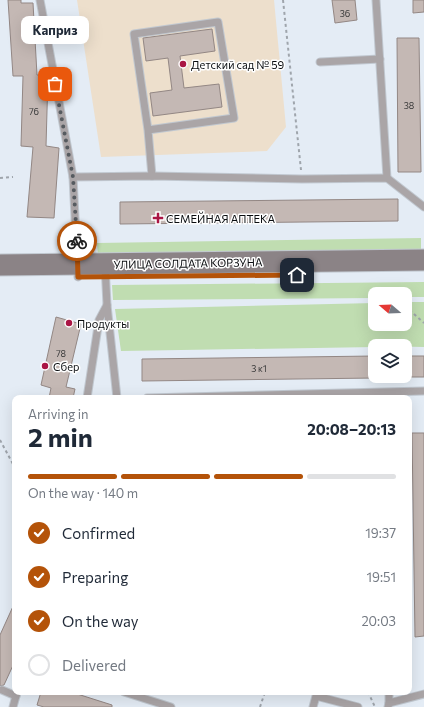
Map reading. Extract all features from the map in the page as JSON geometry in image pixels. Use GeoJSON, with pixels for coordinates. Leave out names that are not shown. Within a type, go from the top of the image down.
{"type":"FeatureCollection","features":[{"type":"Feature","properties":{"kind":"street","name":"УЛИЦА СОЛДАТА КОРЗУНА"},"geometry":{"type":"LineString","coordinates":[[0,278],[78,271],[424,260]]}},
{"type":"Feature","properties":{"kind":"street","name":"УЛИЦА СОЛДАТА КОРЗУНА"},"geometry":{"type":"LineString","coordinates":[[0,265],[78,271]]}},
{"type":"Feature","properties":{"kind":"street","name":"УЛИЦА СОЛДАТА КОРЗУНА"},"geometry":{"type":"LineString","coordinates":[[106,270],[424,273]]}},
{"type":"Feature","properties":{"kind":"lane"},"geometry":{"type":"LineString","coordinates":[[40,0],[73,177],[78,271]]}},
{"type":"Feature","properties":{"kind":"lane"},"geometry":{"type":"LineString","coordinates":[[376,0],[387,178]]}},
{"type":"Feature","properties":{"kind":"lane"},"geometry":{"type":"LineString","coordinates":[[148,130],[234,118],[218,22],[134,34],[148,130],[152,176]]}},
{"type":"Feature","properties":{"kind":"lane"},"geometry":{"type":"LineString","coordinates":[[320,62],[380,59]]}},
{"type":"Feature","properties":{"kind":"lane"},"geometry":{"type":"LineString","coordinates":[[73,177],[152,176],[302,179],[387,178],[424,207]]}},
{"type":"Feature","properties":{"kind":"lane"},"geometry":{"type":"LineString","coordinates":[[106,270],[107,305],[117,395]]}},
{"type":"Feature","properties":{"kind":"lane"},"geometry":{"type":"LineString","coordinates":[[88,395],[99,320],[107,305]]}},
{"type":"Feature","properties":{"kind":"lane"},"geometry":{"type":"LineString","coordinates":[[389,395],[424,391]]}},
{"type":"Feature","properties":{"kind":"lane"},"geometry":{"type":"LineString","coordinates":[[2,690],[12,693]]}},
{"type":"Feature","properties":{"kind":"lane"},"geometry":{"type":"LineString","coordinates":[[389,695],[388,705],[424,694]]}},
{"type":"Feature","properties":{"kind":"lane"},"geometry":{"type":"LineString","coordinates":[[13,707],[17,695]]}},
{"type":"Feature","properties":{"kind":"lane"},"geometry":{"type":"LineString","coordinates":[[133,695],[171,707]]}},
{"type":"Feature","properties":{"kind":"lane"},"geometry":{"type":"LineString","coordinates":[[313,707],[316,696],[358,707]]}},
{"type":"Feature","properties":{"kind":"path"},"geometry":{"type":"LineString","coordinates":[[283,0],[302,179]]}},
{"type":"Feature","properties":{"kind":"path"},"geometry":{"type":"LineString","coordinates":[[0,178],[13,177]]}},
{"type":"Feature","properties":{"kind":"path"},"geometry":{"type":"LineString","coordinates":[[412,312],[424,323]]}},
{"type":"Feature","properties":{"kind":"path"},"geometry":{"type":"LineString","coordinates":[[0,440],[12,462]]}},
{"type":"Feature","properties":{"kind":"path"},"geometry":{"type":"LineString","coordinates":[[260,707],[264,695]]}},
{"type":"Feature","properties":{"kind":"path"},"geometry":{"type":"LineString","coordinates":[[369,695],[375,707]]}},
{"type":"Feature","properties":{"kind":"shaded area","name":"Детский сад № 59"},"geometry":{"type":"Polygon","coordinates":[[[77,0],[274,0],[286,127],[267,151],[101,157],[77,0]]]}},
{"type":"Feature","properties":{"kind":"green space"},"geometry":{"type":"Polygon","coordinates":[[[421,238],[421,252],[98,256],[97,243],[421,238]]]}},
{"type":"Feature","properties":{"kind":"green space"},"geometry":{"type":"Polygon","coordinates":[[[424,282],[424,297],[412,297],[412,287],[368,287],[368,298],[113,300],[112,285],[424,282]]]}},
{"type":"Feature","properties":{"kind":"green space"},"geometry":{"type":"Polygon","coordinates":[[[412,302],[424,302],[424,347],[412,347],[412,339],[368,339],[368,347],[121,351],[115,309],[368,303],[368,331],[412,331],[412,302]]]}},
{"type":"Feature","properties":{"kind":"building"},"geometry":{"type":"Polygon","coordinates":[[[8,0],[21,0],[21,3],[33,3],[37,75],[48,76],[46,146],[59,148],[54,218],[27,217],[33,147],[21,146],[23,76],[13,76],[8,0]]]}},
{"type":"Feature","properties":{"kind":"building"},"geometry":{"type":"Polygon","coordinates":[[[332,0],[355,0],[357,20],[335,23],[332,0]]]}},
{"type":"Feature","properties":{"kind":"building"},"geometry":{"type":"Polygon","coordinates":[[[413,0],[424,0],[424,12],[413,13],[413,0]]]}},
{"type":"Feature","properties":{"kind":"building"},"geometry":{"type":"Polygon","coordinates":[[[212,29],[215,51],[180,56],[184,88],[219,84],[222,107],[153,116],[150,93],[172,90],[168,58],[146,61],[143,38],[212,29]]]}},
{"type":"Feature","properties":{"kind":"building"},"geometry":{"type":"Polygon","coordinates":[[[397,38],[419,38],[421,172],[398,172],[397,38]]]}},
{"type":"Feature","properties":{"kind":"building"},"geometry":{"type":"Polygon","coordinates":[[[398,199],[398,221],[120,224],[120,202],[398,199]]]}},
{"type":"Feature","properties":{"kind":"building"},"geometry":{"type":"Polygon","coordinates":[[[56,317],[81,324],[66,387],[75,389],[74,395],[50,395],[51,388],[41,385],[56,317]]]}},
{"type":"Feature","properties":{"kind":"building"},"geometry":{"type":"Polygon","coordinates":[[[368,356],[368,378],[142,381],[142,359],[368,356]]]}},
{"type":"Feature","properties":{"kind":"building"},"geometry":{"type":"Polygon","coordinates":[[[412,356],[424,356],[424,377],[412,377],[412,356]]]}},
{"type":"Feature","properties":{"kind":"building"},"geometry":{"type":"Polygon","coordinates":[[[412,433],[424,433],[424,636],[415,637],[412,433]]]}},
{"type":"Feature","properties":{"kind":"building"},"geometry":{"type":"Polygon","coordinates":[[[12,609],[12,668],[4,685],[0,686],[0,635],[12,609]]]}},
{"type":"Feature","properties":{"kind":"building"},"geometry":{"type":"Polygon","coordinates":[[[40,695],[80,695],[112,705],[112,707],[44,707],[37,705],[40,695]]]}},
{"type":"Feature","properties":{"kind":"way so far"},"geometry":{"type":"LineString","coordinates":[[55,84],[73,177],[77,241]]}},
{"type":"Feature","properties":{"kind":"place","name":"Детский сад № 59"},"geometry":{"type":"Point","coordinates":[183,64]}},
{"type":"Feature","properties":{"kind":"place","name":"Каприз"},"geometry":{"type":"Point","coordinates":[55,84]}},
{"type":"Feature","properties":{"kind":"place","name":"СЕМЕЙНАЯ АПТЕКА"},"geometry":{"type":"Point","coordinates":[158,218]}},
{"type":"Feature","properties":{"kind":"place","name":"Продукты"},"geometry":{"type":"Point","coordinates":[69,323]}},
{"type":"Feature","properties":{"kind":"place","name":"Сбер"},"geometry":{"type":"Point","coordinates":[45,366]}},
{"type":"Feature","properties":{"kind":"route"},"geometry":{"type":"LineString","coordinates":[[77,241],[78,277],[297,275]]}}]}
